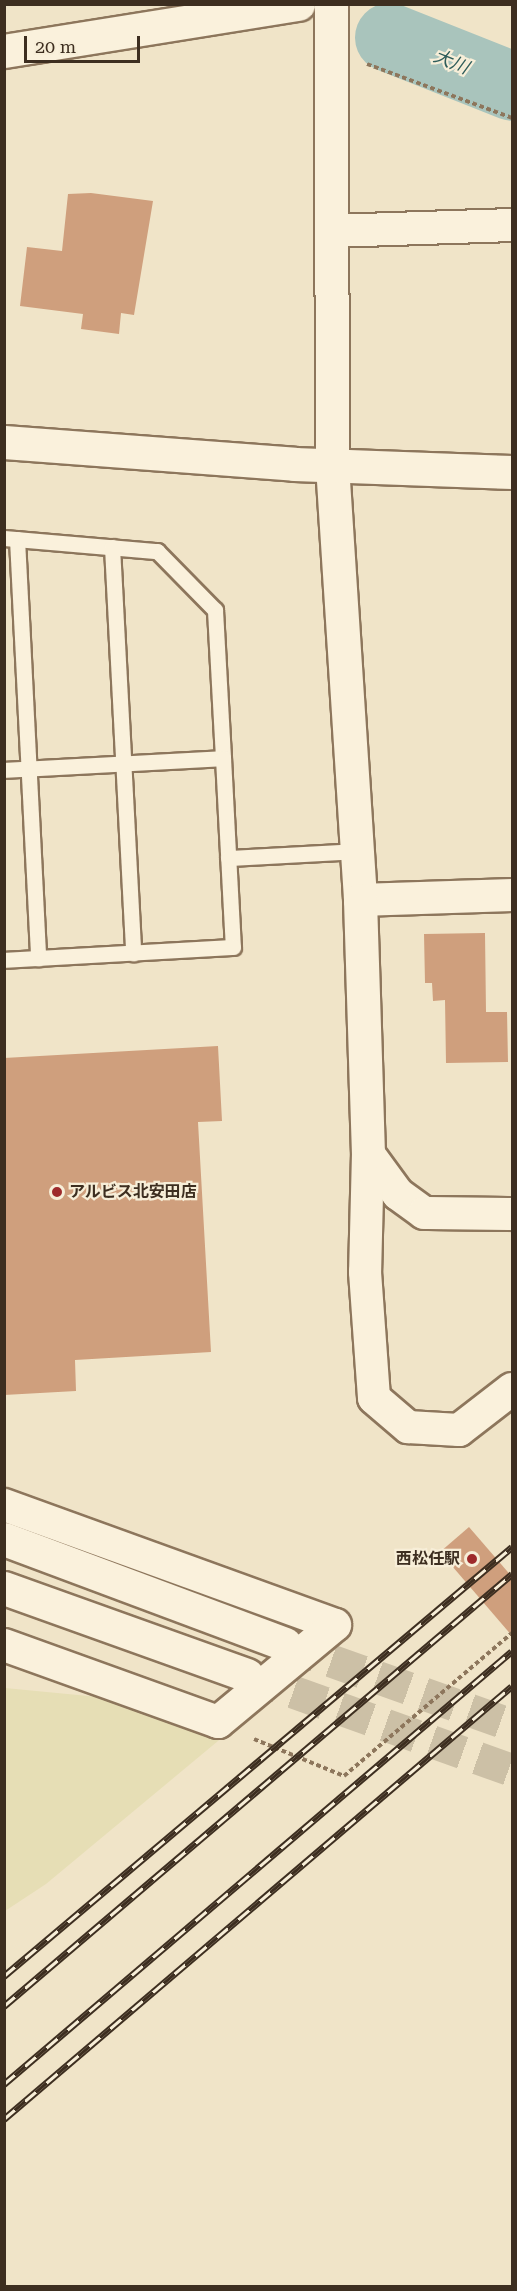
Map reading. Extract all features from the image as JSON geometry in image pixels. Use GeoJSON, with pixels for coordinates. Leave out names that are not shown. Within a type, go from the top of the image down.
{"type":"FeatureCollection","features":[{"type":"Feature","properties":{"kind":"street"},"geometry":{"type":"LineString","coordinates":[[4,51],[298,4]]}},
{"type":"Feature","properties":{"kind":"street"},"geometry":{"type":"LineString","coordinates":[[331,4],[332,465],[360,900],[368,1153],[365,1272],[374,1398],[408,1427],[459,1430],[513,1389]]}},
{"type":"Feature","properties":{"kind":"street"},"geometry":{"type":"LineString","coordinates":[[332,231],[513,225]]}},
{"type":"Feature","properties":{"kind":"street"},"geometry":{"type":"LineString","coordinates":[[4,442],[332,465],[513,472]]}},
{"type":"Feature","properties":{"kind":"street"},"geometry":{"type":"LineString","coordinates":[[360,900],[513,895]]}},
{"type":"Feature","properties":{"kind":"street"},"geometry":{"type":"LineString","coordinates":[[368,1153],[398,1194],[424,1213],[513,1214]]}},
{"type":"Feature","properties":{"kind":"street"},"geometry":{"type":"LineString","coordinates":[[4,1505],[335,1625],[218,1722],[4,1645]]}},
{"type":"Feature","properties":{"kind":"street"},"geometry":{"type":"LineString","coordinates":[[4,1539],[285,1644]]}},
{"type":"Feature","properties":{"kind":"street"},"geometry":{"type":"LineString","coordinates":[[4,1588],[247,1675]]}},
{"type":"Feature","properties":{"kind":"lane"},"geometry":{"type":"LineString","coordinates":[[4,960],[233,947],[215,610],[157,551],[11,538],[38,958]]}},
{"type":"Feature","properties":{"kind":"lane"},"geometry":{"type":"LineString","coordinates":[[112,547],[126,763],[133,953]]}},
{"type":"Feature","properties":{"kind":"lane"},"geometry":{"type":"LineString","coordinates":[[4,770],[223,758]]}},
{"type":"Feature","properties":{"kind":"lane"},"geometry":{"type":"LineString","coordinates":[[228,858],[356,851]]}},
{"type":"Feature","properties":{"kind":"path"},"geometry":{"type":"LineString","coordinates":[[331,52],[513,118]]}},
{"type":"Feature","properties":{"kind":"path"},"geometry":{"type":"LineString","coordinates":[[218,1722],[344,1776],[513,1634]]}},
{"type":"Feature","properties":{"kind":"shaded area"},"geometry":{"type":"Polygon","coordinates":[[[5,1688],[109,1698],[224,1736],[46,1884],[5,1911],[5,1688]]]}},
{"type":"Feature","properties":{"kind":"building"},"geometry":{"type":"Polygon","coordinates":[[[91,193],[153,201],[134,315],[121,313],[119,334],[81,329],[83,314],[20,306],[27,247],[62,251],[68,194],[91,193]]]}},
{"type":"Feature","properties":{"kind":"building"},"geometry":{"type":"Polygon","coordinates":[[[485,933],[486,1012],[507,1012],[508,1062],[446,1063],[445,1000],[433,1001],[432,983],[425,983],[424,934],[485,933]]]}},
{"type":"Feature","properties":{"kind":"building"},"geometry":{"type":"Polygon","coordinates":[[[218,1046],[222,1121],[198,1122],[211,1352],[75,1360],[76,1391],[4,1395],[4,1058],[218,1046]]]}},
{"type":"Feature","properties":{"kind":"building","name":"西松任駅"},"geometry":{"type":"Polygon","coordinates":[[[469,1527],[513,1578],[513,1637],[440,1552],[469,1527]]]}},
{"type":"Feature","properties":{"kind":"waterway","name":"大川"},"geometry":{"type":"LineString","coordinates":[[389,37],[512,86]]}},
{"type":"Feature","properties":{"kind":"tunnel"},"geometry":{"type":"LineString","coordinates":[[285,1644],[512,1725]]}},
{"type":"Feature","properties":{"kind":"tunnel"},"geometry":{"type":"LineString","coordinates":[[247,1675],[512,1770]]}},
{"type":"Feature","properties":{"kind":"railway"},"geometry":{"type":"LineString","coordinates":[[4,1976],[512,1547]]}},
{"type":"Feature","properties":{"kind":"railway"},"geometry":{"type":"LineString","coordinates":[[4,2006],[512,1574]]}},
{"type":"Feature","properties":{"kind":"railway"},"geometry":{"type":"LineString","coordinates":[[4,2084],[512,1651]]}},
{"type":"Feature","properties":{"kind":"railway"},"geometry":{"type":"LineString","coordinates":[[4,2119],[512,1686]]}},
{"type":"Feature","properties":{"kind":"place","name":"アルビス北安田店"},"geometry":{"type":"Point","coordinates":[57,1192]}},
{"type":"Feature","properties":{"kind":"place","name":"西松任駅"},"geometry":{"type":"Point","coordinates":[472,1559]}}]}
